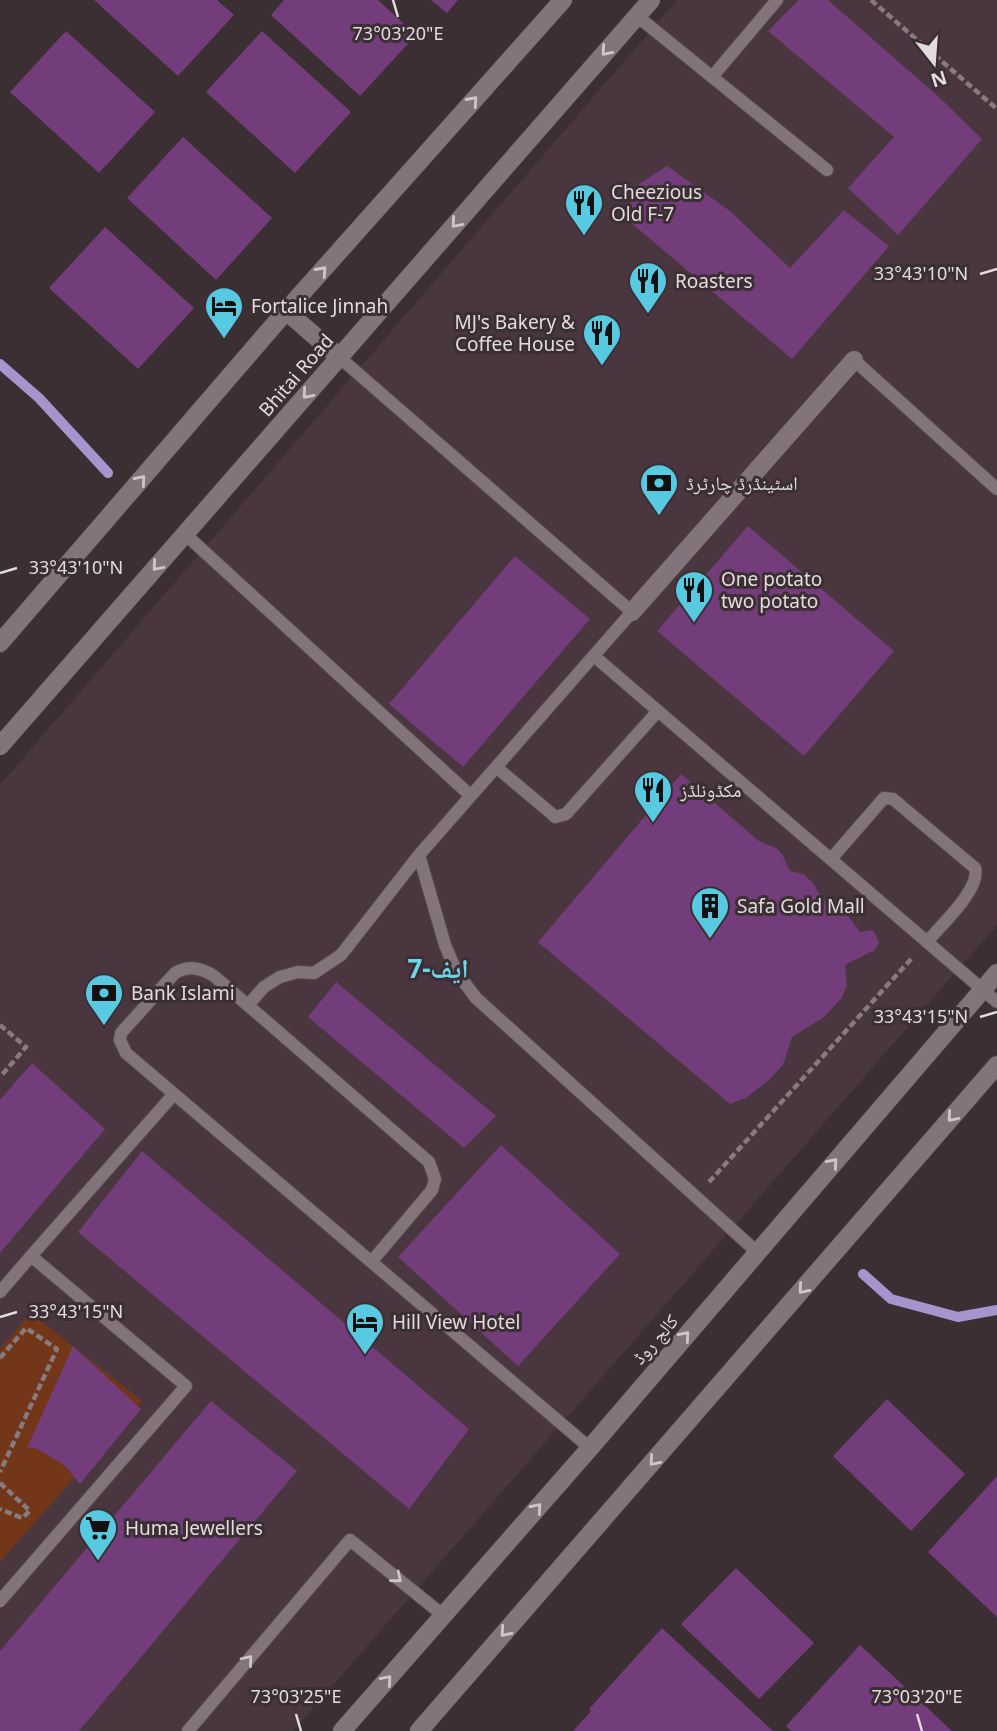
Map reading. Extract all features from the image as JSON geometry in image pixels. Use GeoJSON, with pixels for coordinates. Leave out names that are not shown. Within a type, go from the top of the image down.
{"type":"FeatureCollection","features":[{"type":"Feature","properties":{"kind":"street"},"geometry":{"type":"LineString","coordinates":[[0,643],[286,311],[564,0]]}},
{"type":"Feature","properties":{"kind":"street","name":"Bhitai Road"},"geometry":{"type":"LineString","coordinates":[[0,746],[651,0]]}},
{"type":"Feature","properties":{"kind":"street"},"geometry":{"type":"LineString","coordinates":[[286,311],[339,357]]}},
{"type":"Feature","properties":{"kind":"street"},"geometry":{"type":"LineString","coordinates":[[632,612],[853,360]]}},
{"type":"Feature","properties":{"kind":"street","name":"کالج روڈ"},"geometry":{"type":"LineString","coordinates":[[342,1731],[590,1448],[997,973]]}},
{"type":"Feature","properties":{"kind":"street"},"geometry":{"type":"LineString","coordinates":[[419,1731],[997,1065]]}},
{"type":"Feature","properties":{"kind":"lane"},"geometry":{"type":"LineString","coordinates":[[712,77],[777,0]]}},
{"type":"Feature","properties":{"kind":"lane"},"geometry":{"type":"LineString","coordinates":[[637,16],[827,170]]}},
{"type":"Feature","properties":{"kind":"lane"},"geometry":{"type":"LineString","coordinates":[[248,1005],[264,987],[279,977],[298,972],[314,973],[341,955],[419,855],[632,612],[339,357]]}},
{"type":"Feature","properties":{"kind":"lane"},"geometry":{"type":"LineString","coordinates":[[853,360],[997,489]]}},
{"type":"Feature","properties":{"kind":"lane"},"geometry":{"type":"LineString","coordinates":[[186,534],[471,796]]}},
{"type":"Feature","properties":{"kind":"lane"},"geometry":{"type":"LineString","coordinates":[[594,656],[997,1002]]}},
{"type":"Feature","properties":{"kind":"lane"},"geometry":{"type":"LineString","coordinates":[[496,767],[552,814],[561,816],[566,814],[658,711]]}},
{"type":"Feature","properties":{"kind":"lane"},"geometry":{"type":"LineString","coordinates":[[831,859],[884,798],[888,797],[975,867],[976,881],[970,892],[927,942]]}},
{"type":"Feature","properties":{"kind":"lane"},"geometry":{"type":"LineString","coordinates":[[419,855],[445,946],[457,973],[476,998],[757,1252]]}},
{"type":"Feature","properties":{"kind":"lane"},"geometry":{"type":"LineString","coordinates":[[372,1261],[432,1190],[436,1179],[429,1162],[214,976],[203,969],[188,968],[176,973],[125,1027],[120,1040],[126,1053],[590,1448]]}},
{"type":"Feature","properties":{"kind":"lane"},"geometry":{"type":"LineString","coordinates":[[0,1292],[174,1094]]}},
{"type":"Feature","properties":{"kind":"lane"},"geometry":{"type":"LineString","coordinates":[[0,1601],[186,1386],[31,1256]]}},
{"type":"Feature","properties":{"kind":"lane"},"geometry":{"type":"LineString","coordinates":[[188,1731],[350,1540],[444,1616]]}},
{"type":"Feature","properties":{"kind":"path"},"geometry":{"type":"LineString","coordinates":[[871,0],[997,110]]}},
{"type":"Feature","properties":{"kind":"path"},"geometry":{"type":"LineString","coordinates":[[695,1197],[927,942]]}},
{"type":"Feature","properties":{"kind":"path"},"geometry":{"type":"LineString","coordinates":[[0,1025],[26,1047],[0,1077]]}},
{"type":"Feature","properties":{"kind":"path"},"geometry":{"type":"LineString","coordinates":[[0,1358],[26,1328],[57,1349],[0,1472]]}},
{"type":"Feature","properties":{"kind":"path"},"geometry":{"type":"LineString","coordinates":[[0,1483],[30,1511],[22,1518],[0,1509]]}},
{"type":"Feature","properties":{"kind":"shaded area"},"geometry":{"type":"Polygon","coordinates":[[[677,0],[997,0],[997,925],[293,1731],[0,1731],[0,785],[677,0]]]}},
{"type":"Feature","properties":{"kind":"shaded area"},"geometry":{"type":"Polygon","coordinates":[[[31,1313],[142,1401],[0,1562],[0,1349],[31,1313]]]}},
{"type":"Feature","properties":{"kind":"building"},"geometry":{"type":"Polygon","coordinates":[[[94,0],[217,0],[234,15],[178,76],[94,0]]]}},
{"type":"Feature","properties":{"kind":"building"},"geometry":{"type":"Polygon","coordinates":[[[284,0],[378,0],[416,35],[360,96],[271,15],[284,0]]]}},
{"type":"Feature","properties":{"kind":"building"},"geometry":{"type":"Polygon","coordinates":[[[431,0],[458,0],[447,13],[431,0]]]}},
{"type":"Feature","properties":{"kind":"building"},"geometry":{"type":"Polygon","coordinates":[[[799,0],[828,0],[940,98],[982,139],[898,235],[848,188],[894,137],[768,31],[799,0]]]}},
{"type":"Feature","properties":{"kind":"building"},"geometry":{"type":"Polygon","coordinates":[[[66,31],[155,112],[99,173],[10,92],[66,31]]]}},
{"type":"Feature","properties":{"kind":"building"},"geometry":{"type":"Polygon","coordinates":[[[262,31],[351,112],[295,173],[206,92],[262,31]]]}},
{"type":"Feature","properties":{"kind":"building"},"geometry":{"type":"Polygon","coordinates":[[[183,137],[272,218],[216,280],[127,198],[183,137]]]}},
{"type":"Feature","properties":{"kind":"building"},"geometry":{"type":"Polygon","coordinates":[[[667,166],[730,211],[790,268],[844,210],[889,246],[792,359],[623,216],[639,184],[667,166]]]}},
{"type":"Feature","properties":{"kind":"building"},"geometry":{"type":"Polygon","coordinates":[[[105,227],[194,308],[138,369],[49,288],[105,227]]]}},
{"type":"Feature","properties":{"kind":"building"},"geometry":{"type":"Polygon","coordinates":[[[748,526],[894,651],[804,756],[657,631],[748,526]]]}},
{"type":"Feature","properties":{"kind":"building"},"geometry":{"type":"Polygon","coordinates":[[[515,556],[590,619],[463,767],[389,704],[515,556]]]}},
{"type":"Feature","properties":{"kind":"building","name":"Safa Gold Mall"},"geometry":{"type":"Polygon","coordinates":[[[681,774],[759,841],[776,848],[790,871],[803,874],[813,883],[822,899],[846,913],[860,932],[873,930],[879,942],[875,950],[845,965],[847,986],[841,999],[824,1017],[792,1037],[783,1065],[746,1098],[730,1104],[538,942],[681,774]]]}},
{"type":"Feature","properties":{"kind":"building"},"geometry":{"type":"Polygon","coordinates":[[[336,982],[496,1116],[464,1148],[308,1017],[336,982]]]}},
{"type":"Feature","properties":{"kind":"building"},"geometry":{"type":"Polygon","coordinates":[[[32,1063],[105,1129],[0,1253],[0,1100],[32,1063]]]}},
{"type":"Feature","properties":{"kind":"building"},"geometry":{"type":"Polygon","coordinates":[[[501,1145],[620,1254],[518,1366],[398,1257],[501,1145]]]}},
{"type":"Feature","properties":{"kind":"building"},"geometry":{"type":"Polygon","coordinates":[[[142,1151],[469,1429],[409,1509],[78,1232],[142,1151]]]}},
{"type":"Feature","properties":{"kind":"building"},"geometry":{"type":"Polygon","coordinates":[[[73,1346],[141,1409],[80,1484],[64,1465],[35,1448],[27,1448],[73,1346]]]}},
{"type":"Feature","properties":{"kind":"building"},"geometry":{"type":"Polygon","coordinates":[[[887,1399],[965,1474],[911,1531],[833,1456],[887,1399]]]}},
{"type":"Feature","properties":{"kind":"building"},"geometry":{"type":"Polygon","coordinates":[[[211,1401],[297,1471],[79,1731],[0,1731],[0,1651],[211,1401]]]}},
{"type":"Feature","properties":{"kind":"building"},"geometry":{"type":"Polygon","coordinates":[[[997,1476],[997,1617],[928,1552],[997,1476]]]}},
{"type":"Feature","properties":{"kind":"building"},"geometry":{"type":"Polygon","coordinates":[[[736,1568],[814,1643],[759,1699],[681,1624],[736,1568]]]}},
{"type":"Feature","properties":{"kind":"building"},"geometry":{"type":"Polygon","coordinates":[[[662,1628],[773,1731],[573,1731],[591,1711],[589,1709],[662,1628]]]}},
{"type":"Feature","properties":{"kind":"building"},"geometry":{"type":"Polygon","coordinates":[[[860,1645],[952,1731],[791,1731],[786,1726],[860,1645]]]}},
{"type":"Feature","properties":{"kind":"waterway"},"geometry":{"type":"LineString","coordinates":[[0,364],[39,398],[108,473]]}},
{"type":"Feature","properties":{"kind":"waterway"},"geometry":{"type":"LineString","coordinates":[[863,1274],[891,1299],[958,1317],[997,1310]]}},
{"type":"Feature","properties":{"kind":"place","name":"Cheezious Old F-7"},"geometry":{"type":"Point","coordinates":[584,237]}},
{"type":"Feature","properties":{"kind":"place","name":"Roasters"},"geometry":{"type":"Point","coordinates":[648,315]}},
{"type":"Feature","properties":{"kind":"place","name":"Fortalice Jinnah"},"geometry":{"type":"Point","coordinates":[224,340]}},
{"type":"Feature","properties":{"kind":"place","name":"MJ's Bakery & Coffee House"},"geometry":{"type":"Point","coordinates":[602,367]}},
{"type":"Feature","properties":{"kind":"place","name":"اسٹینڈرڈ چارٹرڈ"},"geometry":{"type":"Point","coordinates":[659,517]}},
{"type":"Feature","properties":{"kind":"place","name":"One potato two potato"},"geometry":{"type":"Point","coordinates":[694,624]}},
{"type":"Feature","properties":{"kind":"place","name":"مکڈونلڈز"},"geometry":{"type":"Point","coordinates":[653,824]}},
{"type":"Feature","properties":{"kind":"place","name":"Safa Gold Mall"},"geometry":{"type":"Point","coordinates":[710,940]}},
{"type":"Feature","properties":{"kind":"place","name":"Bank Islami"},"geometry":{"type":"Point","coordinates":[104,1027]}},
{"type":"Feature","properties":{"kind":"place","name":"Hill View Hotel"},"geometry":{"type":"Point","coordinates":[365,1356]}},
{"type":"Feature","properties":{"kind":"place","name":"Huma Jewellers"},"geometry":{"type":"Point","coordinates":[98,1562]}},
{"type":"Feature","properties":{"kind":"district","name":"ایف-7"},"geometry":{"type":"Point","coordinates":[438,968]}}]}
